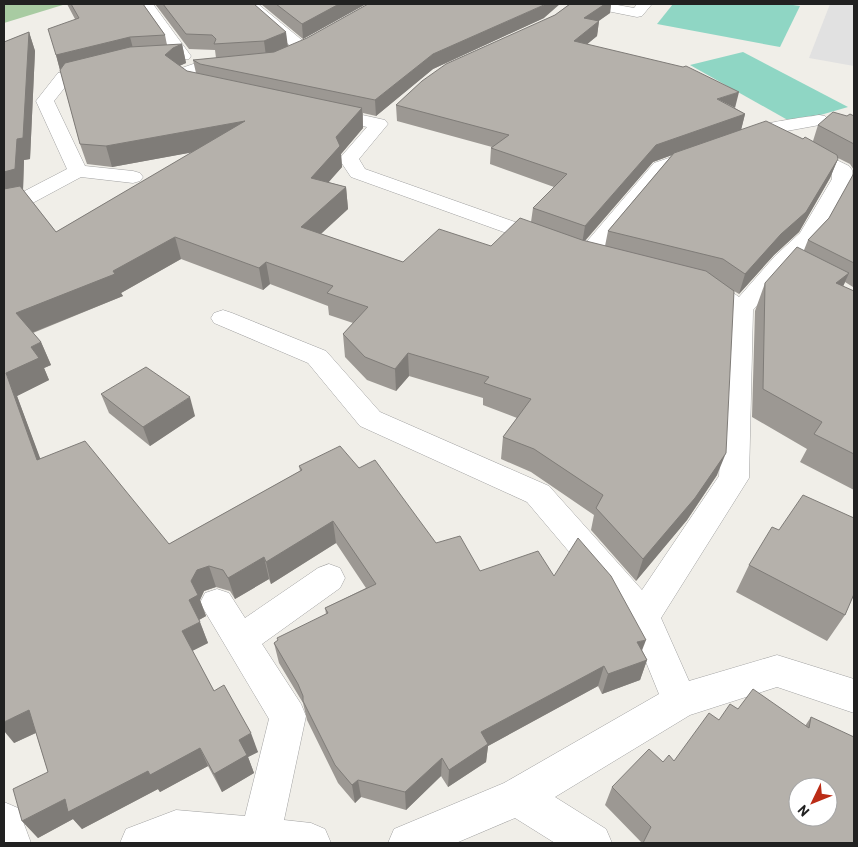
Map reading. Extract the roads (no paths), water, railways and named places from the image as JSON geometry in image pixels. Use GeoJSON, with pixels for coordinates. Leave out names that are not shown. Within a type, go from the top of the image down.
{"type":"FeatureCollection","features":[{"type":"Feature","properties":{"kind":"street"},"geometry":{"type":"LineString","coordinates":[[146,4],[183,56]]}},
{"type":"Feature","properties":{"kind":"street"},"geometry":{"type":"LineString","coordinates":[[250,4],[291,51],[319,38]]}},
{"type":"Feature","properties":{"kind":"street"},"geometry":{"type":"LineString","coordinates":[[592,4],[638,13],[646,4]]}},
{"type":"Feature","properties":{"kind":"street"},"geometry":{"type":"LineString","coordinates":[[163,58],[183,56],[249,58],[199,67],[179,74],[197,85],[226,91]]}},
{"type":"Feature","properties":{"kind":"street"},"geometry":{"type":"LineString","coordinates":[[78,171],[45,101],[64,77],[116,64]]}},
{"type":"Feature","properties":{"kind":"street"},"geometry":{"type":"LineString","coordinates":[[312,109],[379,124]]}},
{"type":"Feature","properties":{"kind":"street"},"geometry":{"type":"LineString","coordinates":[[394,111],[379,124],[349,159],[358,173],[587,254],[615,262]]}},
{"type":"Feature","properties":{"kind":"street"},"geometry":{"type":"LineString","coordinates":[[731,142],[766,129],[819,120]]}},
{"type":"Feature","properties":{"kind":"street"},"geometry":{"type":"LineString","coordinates":[[644,616],[734,478],[741,309],[783,261],[810,237],[842,179],[842,170],[766,129]]}},
{"type":"Feature","properties":{"kind":"street"},"geometry":{"type":"LineString","coordinates":[[587,254],[661,167],[713,148]]}},
{"type":"Feature","properties":{"kind":"street"},"geometry":{"type":"LineString","coordinates":[[4,204],[20,202],[78,171],[132,177]]}},
{"type":"Feature","properties":{"kind":"street"},"geometry":{"type":"LineString","coordinates":[[783,261],[806,274]]}},
{"type":"Feature","properties":{"kind":"street"},"geometry":{"type":"LineString","coordinates":[[680,279],[708,286],[741,309]]}},
{"type":"Feature","properties":{"kind":"street"},"geometry":{"type":"LineString","coordinates":[[223,318],[318,357],[370,419],[538,494],[644,616],[680,701]]}},
{"type":"Feature","properties":{"kind":"street"},"geometry":{"type":"LineString","coordinates":[[240,640],[329,578]]}},
{"type":"Feature","properties":{"kind":"street"},"geometry":{"type":"LineString","coordinates":[[217,603],[288,716],[260,839]]}},
{"type":"Feature","properties":{"kind":"street"},"geometry":{"type":"LineString","coordinates":[[408,843],[518,797],[680,701],[777,672],[854,696]]}},
{"type":"Feature","properties":{"kind":"street"},"geometry":{"type":"LineString","coordinates":[[518,797],[592,843]]}},
{"type":"Feature","properties":{"kind":"street"},"geometry":{"type":"LineString","coordinates":[[4,822],[12,843]]}},
{"type":"Feature","properties":{"kind":"street"},"geometry":{"type":"LineString","coordinates":[[140,843],[176,830],[311,843]]}}]}
